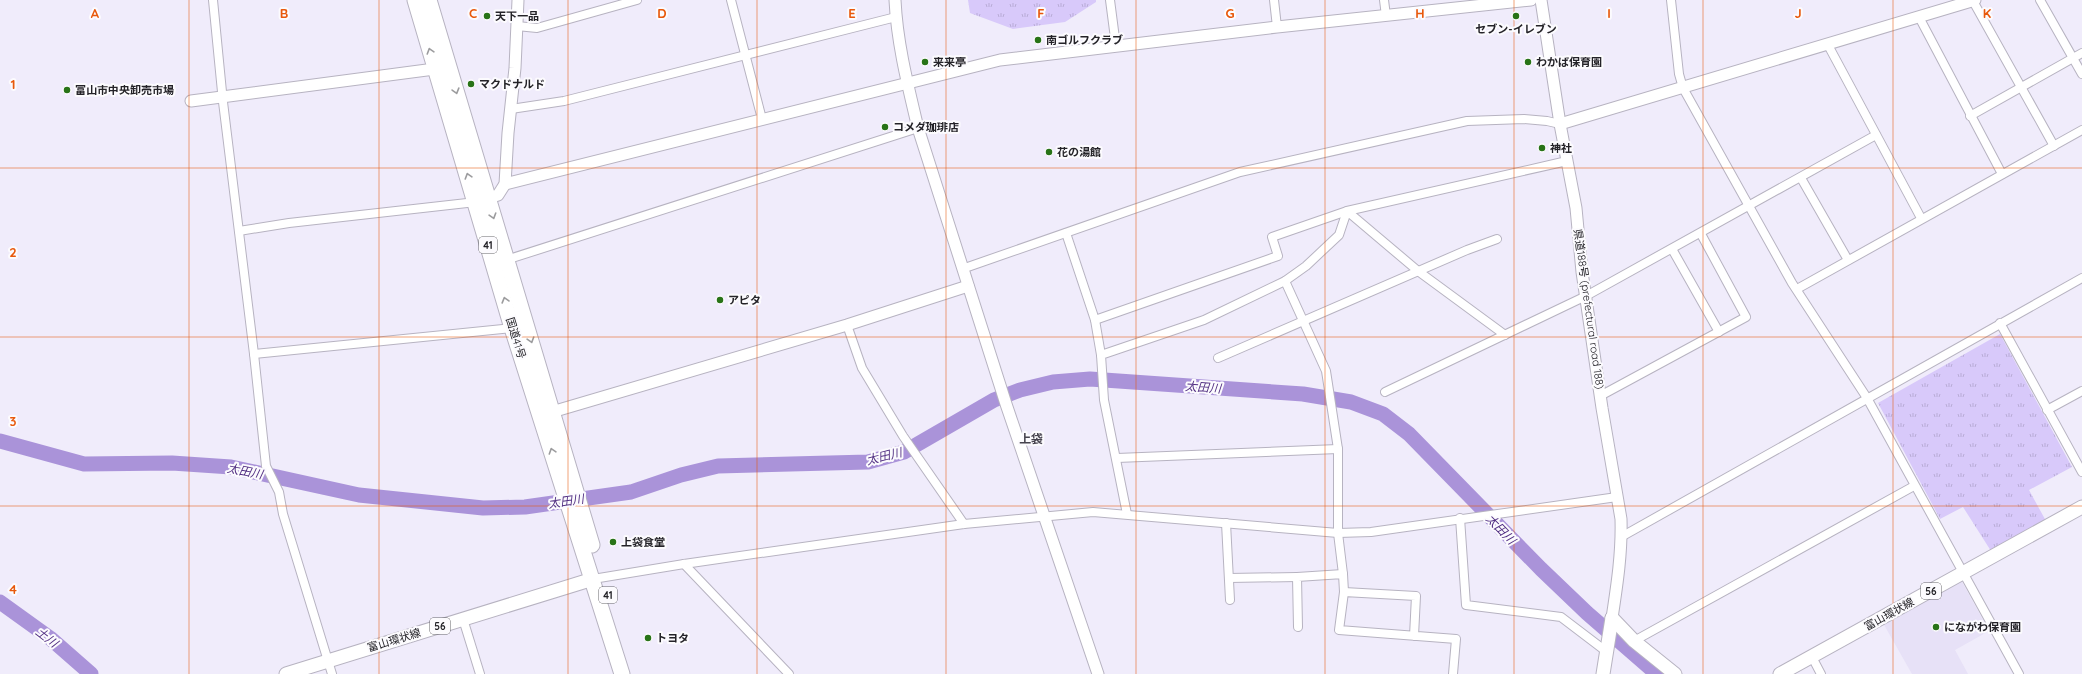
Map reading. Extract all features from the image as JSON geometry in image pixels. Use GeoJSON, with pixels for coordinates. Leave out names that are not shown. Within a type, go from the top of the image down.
{"type":"FeatureCollection","features":[{"type":"Feature","properties":{"kind":"highway","name":"国道41号"},"geometry":{"type":"LineString","coordinates":[[415,0],[442,68],[481,200],[512,328],[546,414]]}},
{"type":"Feature","properties":{"kind":"highway","name":"国道41号"},"geometry":{"type":"LineString","coordinates":[[429,0],[442,68]]}},
{"type":"Feature","properties":{"kind":"highway","name":"国道41号"},"geometry":{"type":"LineString","coordinates":[[481,200],[506,260],[546,414],[578,518],[632,674]]}},
{"type":"Feature","properties":{"kind":"highway","name":"国道41号"},"geometry":{"type":"LineString","coordinates":[[598,578],[622,674]]}},
{"type":"Feature","properties":{"kind":"main road","name":"富山環状線"},"geometry":{"type":"LineString","coordinates":[[1780,674],[2082,507]]}},
{"type":"Feature","properties":{"kind":"main road","name":"富山環状線"},"geometry":{"type":"LineString","coordinates":[[286,674],[598,578]]}},
{"type":"Feature","properties":{"kind":"main road"},"geometry":{"type":"LineString","coordinates":[[1612,618],[1634,640],[1675,674]]}},
{"type":"Feature","properties":{"kind":"main road"},"geometry":{"type":"LineString","coordinates":[[1603,674],[1612,618]]}},
{"type":"Feature","properties":{"kind":"street"},"geometry":{"type":"LineString","coordinates":[[213,0],[222,98],[254,354],[266,466],[279,492],[283,514],[332,674]]}},
{"type":"Feature","properties":{"kind":"street"},"geometry":{"type":"LineString","coordinates":[[239,231],[289,223],[481,200],[498,195],[505,184],[518,0]]}},
{"type":"Feature","properties":{"kind":"street"},"geometry":{"type":"LineString","coordinates":[[517,26],[537,28],[637,0]]}},
{"type":"Feature","properties":{"kind":"street"},"geometry":{"type":"LineString","coordinates":[[731,0],[762,119]]}},
{"type":"Feature","properties":{"kind":"street"},"geometry":{"type":"LineString","coordinates":[[895,0],[896,17],[907,84],[918,128],[1000,386],[1046,516],[1098,674]]}},
{"type":"Feature","properties":{"kind":"street"},"geometry":{"type":"LineString","coordinates":[[1110,0],[1116,46]]}},
{"type":"Feature","properties":{"kind":"street"},"geometry":{"type":"LineString","coordinates":[[1274,0],[1277,27]]}},
{"type":"Feature","properties":{"kind":"street"},"geometry":{"type":"LineString","coordinates":[[1384,0],[1386,16]]}},
{"type":"Feature","properties":{"kind":"street"},"geometry":{"type":"LineString","coordinates":[[505,184],[1000,60],[1277,27],[1531,0]]}},
{"type":"Feature","properties":{"kind":"street","name":"県道188号 (prefectural road 188)"},"geometry":{"type":"LineString","coordinates":[[1541,0],[1560,124],[1576,208],[1586,296],[1600,396],[1622,536],[1612,618]]}},
{"type":"Feature","properties":{"kind":"street"},"geometry":{"type":"LineString","coordinates":[[1671,0],[1679,74],[1683,88],[1749,208],[1797,289],[1867,398],[1914,486],[2019,674]]}},
{"type":"Feature","properties":{"kind":"street"},"geometry":{"type":"LineString","coordinates":[[962,269],[1240,172],[1467,121],[1524,120],[1547,121],[1560,124],[1828,45],[1974,0],[2054,146]]}},
{"type":"Feature","properties":{"kind":"street"},"geometry":{"type":"LineString","coordinates":[[2040,0],[2082,74]]}},
{"type":"Feature","properties":{"kind":"street"},"geometry":{"type":"LineString","coordinates":[[511,109],[564,100],[896,17]]}},
{"type":"Feature","properties":{"kind":"street"},"geometry":{"type":"LineString","coordinates":[[1919,17],[2002,174]]}},
{"type":"Feature","properties":{"kind":"street"},"geometry":{"type":"LineString","coordinates":[[1828,45],[1921,218]]}},
{"type":"Feature","properties":{"kind":"street"},"geometry":{"type":"LineString","coordinates":[[1970,116],[2082,53]]}},
{"type":"Feature","properties":{"kind":"street"},"geometry":{"type":"LineString","coordinates":[[191,101],[442,68]]}},
{"type":"Feature","properties":{"kind":"street"},"geometry":{"type":"LineString","coordinates":[[506,260],[918,128]]}},
{"type":"Feature","properties":{"kind":"street"},"geometry":{"type":"LineString","coordinates":[[1797,289],[1921,218],[2082,130]]}},
{"type":"Feature","properties":{"kind":"street"},"geometry":{"type":"LineString","coordinates":[[1385,392],[1586,296],[1749,208],[1876,135]]}},
{"type":"Feature","properties":{"kind":"street"},"geometry":{"type":"LineString","coordinates":[[1095,320],[1278,256],[1272,237],[1347,211],[1567,161]]}},
{"type":"Feature","properties":{"kind":"street"},"geometry":{"type":"LineString","coordinates":[[1801,178],[1848,260]]}},
{"type":"Feature","properties":{"kind":"street"},"geometry":{"type":"LineString","coordinates":[[1347,211],[1418,271],[1505,335]]}},
{"type":"Feature","properties":{"kind":"street"},"geometry":{"type":"LineString","coordinates":[[1101,354],[1204,320],[1285,282],[1306,266],[1339,235],[1347,211]]}},
{"type":"Feature","properties":{"kind":"street"},"geometry":{"type":"LineString","coordinates":[[1066,233],[1095,320],[1101,354],[1103,387],[1127,514]]}},
{"type":"Feature","properties":{"kind":"street"},"geometry":{"type":"LineString","coordinates":[[1600,396],[1746,317],[1701,234]]}},
{"type":"Feature","properties":{"kind":"street"},"geometry":{"type":"LineString","coordinates":[[1218,358],[1418,271],[1498,239]]}},
{"type":"Feature","properties":{"kind":"street"},"geometry":{"type":"LineString","coordinates":[[1672,249],[1719,332]]}},
{"type":"Feature","properties":{"kind":"street"},"geometry":{"type":"LineString","coordinates":[[1622,536],[2082,278]]}},
{"type":"Feature","properties":{"kind":"street"},"geometry":{"type":"LineString","coordinates":[[1285,282],[1326,371],[1338,449],[1338,533],[1344,592],[1339,630],[1456,639],[1453,674]]}},
{"type":"Feature","properties":{"kind":"street"},"geometry":{"type":"LineString","coordinates":[[546,414],[847,325],[968,286]]}},
{"type":"Feature","properties":{"kind":"street"},"geometry":{"type":"LineString","coordinates":[[2000,323],[2082,472]]}},
{"type":"Feature","properties":{"kind":"street"},"geometry":{"type":"LineString","coordinates":[[847,325],[862,368],[918,459],[964,524]]}},
{"type":"Feature","properties":{"kind":"street"},"geometry":{"type":"LineString","coordinates":[[254,354],[512,328]]}},
{"type":"Feature","properties":{"kind":"street"},"geometry":{"type":"LineString","coordinates":[[2047,410],[2082,391]]}},
{"type":"Feature","properties":{"kind":"street"},"geometry":{"type":"LineString","coordinates":[[1117,458],[1338,449]]}},
{"type":"Feature","properties":{"kind":"street"},"geometry":{"type":"LineString","coordinates":[[1634,640],[1914,486]]}},
{"type":"Feature","properties":{"kind":"street"},"geometry":{"type":"LineString","coordinates":[[598,578],[684,564],[964,524],[1093,512],[1338,533],[1371,532],[1460,518],[1617,497]]}},
{"type":"Feature","properties":{"kind":"street"},"geometry":{"type":"LineString","coordinates":[[1460,518],[1466,605],[1561,617],[1607,652]]}},
{"type":"Feature","properties":{"kind":"street"},"geometry":{"type":"LineString","coordinates":[[1226,523],[1230,600]]}},
{"type":"Feature","properties":{"kind":"street"},"geometry":{"type":"LineString","coordinates":[[684,564],[789,674]]}},
{"type":"Feature","properties":{"kind":"street"},"geometry":{"type":"LineString","coordinates":[[1229,578],[1298,577],[1343,574]]}},
{"type":"Feature","properties":{"kind":"street"},"geometry":{"type":"LineString","coordinates":[[1298,577],[1298,627]]}},
{"type":"Feature","properties":{"kind":"street"},"geometry":{"type":"LineString","coordinates":[[1344,592],[1416,596],[1414,636]]}},
{"type":"Feature","properties":{"kind":"street"},"geometry":{"type":"LineString","coordinates":[[463,619],[480,674]]}},
{"type":"Feature","properties":{"kind":"street"},"geometry":{"type":"LineString","coordinates":[[1812,657],[1821,674]]}},
{"type":"Feature","properties":{"kind":"shaded area","name":"にながわ保育園"},"geometry":{"type":"Polygon","coordinates":[[[1961,580],[1989,631],[1955,650],[1968,674],[1912,674],[1883,623],[1961,580]]]}},
{"type":"Feature","properties":{"kind":"green space"},"geometry":{"type":"Polygon","coordinates":[[[968,0],[1096,0],[1096,2],[1065,22],[1013,29],[970,13],[968,0]]]}},
{"type":"Feature","properties":{"kind":"green space"},"geometry":{"type":"Polygon","coordinates":[[[2000,334],[2072,467],[2029,490],[2046,521],[1991,551],[1963,507],[1940,519],[1878,403],[2000,334]]]}},
{"type":"Feature","properties":{"kind":"waterway","name":"太田川"},"geometry":{"type":"LineString","coordinates":[[0,441],[84,464],[172,463],[231,467],[359,495],[483,508],[525,507],[631,492],[681,475],[718,466],[868,462],[904,452],[994,400],[1020,390],[1053,382],[1090,379],[1303,394],[1351,402],[1383,414],[1409,434],[1541,569],[1587,613],[1657,674]]}},
{"type":"Feature","properties":{"kind":"waterway","name":"土川"},"geometry":{"type":"LineString","coordinates":[[0,602],[50,638],[91,674]]}},
{"type":"Feature","properties":{"kind":"place","name":"天下一品"},"geometry":{"type":"Point","coordinates":[487,16]}},
{"type":"Feature","properties":{"kind":"place","name":"セブン-イレブン"},"geometry":{"type":"Point","coordinates":[1516,16]}},
{"type":"Feature","properties":{"kind":"place","name":"南ゴルフクラブ"},"geometry":{"type":"Point","coordinates":[1038,40]}},
{"type":"Feature","properties":{"kind":"place","name":"来来亭"},"geometry":{"type":"Point","coordinates":[925,62]}},
{"type":"Feature","properties":{"kind":"place","name":"わかば保育園"},"geometry":{"type":"Point","coordinates":[1528,62]}},
{"type":"Feature","properties":{"kind":"place","name":"マクドナルド"},"geometry":{"type":"Point","coordinates":[471,84]}},
{"type":"Feature","properties":{"kind":"place","name":"富山市中央卸売市場"},"geometry":{"type":"Point","coordinates":[67,90]}},
{"type":"Feature","properties":{"kind":"place","name":"コメダ珈琲店"},"geometry":{"type":"Point","coordinates":[885,127]}},
{"type":"Feature","properties":{"kind":"place","name":"神社"},"geometry":{"type":"Point","coordinates":[1542,148]}},
{"type":"Feature","properties":{"kind":"place","name":"花の湯館"},"geometry":{"type":"Point","coordinates":[1049,152]}},
{"type":"Feature","properties":{"kind":"place","name":"アピタ"},"geometry":{"type":"Point","coordinates":[720,300]}},
{"type":"Feature","properties":{"kind":"place","name":"上袋食堂"},"geometry":{"type":"Point","coordinates":[613,542]}},
{"type":"Feature","properties":{"kind":"place","name":"にながわ保育園"},"geometry":{"type":"Point","coordinates":[1936,627]}},
{"type":"Feature","properties":{"kind":"place","name":"トヨタ"},"geometry":{"type":"Point","coordinates":[648,638]}},
{"type":"Feature","properties":{"kind":"district","name":"上袋"},"geometry":{"type":"Point","coordinates":[1031,438]}}]}
